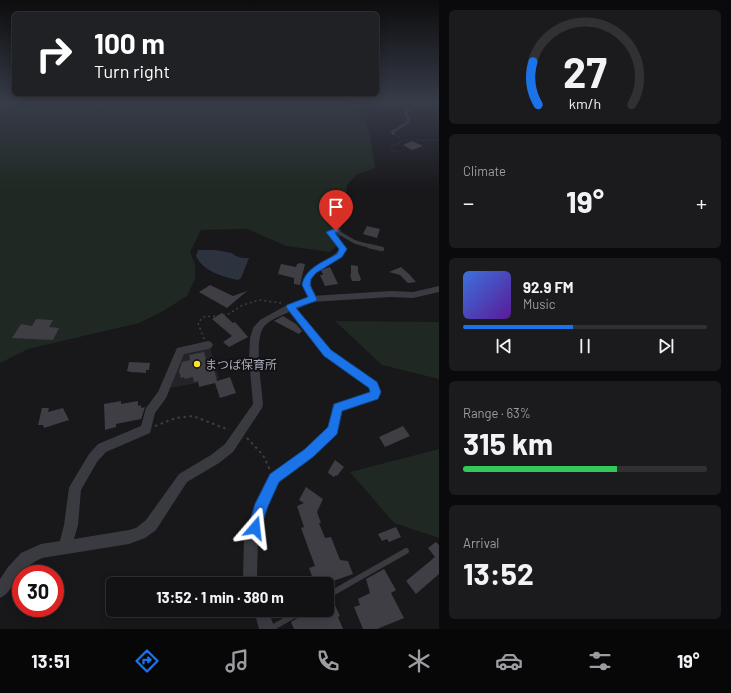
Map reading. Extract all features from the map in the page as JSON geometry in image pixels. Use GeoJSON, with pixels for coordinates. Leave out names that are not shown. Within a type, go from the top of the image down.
{"type":"FeatureCollection","features":[{"type":"Feature","properties":{"kind":"street"},"geometry":{"type":"LineString","coordinates":[[0,591],[13,572],[26,558],[41,551],[110,540],[140,533],[151,525],[183,478],[215,459],[229,448],[258,405],[254,359],[256,332],[263,322],[291,307],[313,299],[390,294],[413,295],[439,289]]}},
{"type":"Feature","properties":{"kind":"street"},"geometry":{"type":"LineString","coordinates":[[250,577],[251,539],[262,504],[275,478],[309,453],[333,430],[337,408],[374,396],[376,392],[373,385],[327,353],[291,307]]}},
{"type":"Feature","properties":{"kind":"street"},"geometry":{"type":"LineString","coordinates":[[65,546],[71,525],[75,488],[93,458],[102,448],[146,429],[150,411],[162,395],[180,351],[208,346]]}},
{"type":"Feature","properties":{"kind":"street"},"geometry":{"type":"LineString","coordinates":[[264,617],[268,629]]}},
{"type":"Feature","properties":{"kind":"lane"},"geometry":{"type":"LineString","coordinates":[[393,131],[392,132],[394,134]]}},
{"type":"Feature","properties":{"kind":"lane"},"geometry":{"type":"LineString","coordinates":[[313,299],[306,285],[307,278],[313,271],[340,255],[343,249],[330,232],[336,231],[355,242],[382,248]]}},
{"type":"Feature","properties":{"kind":"lane"},"geometry":{"type":"LineString","coordinates":[[334,592],[406,551]]}},
{"type":"Feature","properties":{"kind":"lane"},"geometry":{"type":"LineString","coordinates":[[268,629],[290,617]]}},
{"type":"Feature","properties":{"kind":"path"},"geometry":{"type":"LineString","coordinates":[[394,134],[403,140]]}},
{"type":"Feature","properties":{"kind":"path"},"geometry":{"type":"LineString","coordinates":[[399,151],[394,152],[390,146],[403,140],[439,140]]}},
{"type":"Feature","properties":{"kind":"path"},"geometry":{"type":"LineString","coordinates":[[208,346],[199,330],[198,323],[200,318],[205,316],[227,315],[247,303],[266,298],[291,307]]}},
{"type":"Feature","properties":{"kind":"path"},"geometry":{"type":"LineString","coordinates":[[146,429],[190,416],[198,417],[221,428],[241,432],[263,456],[275,478]]}},
{"type":"Feature","properties":{"kind":"shaded area"},"geometry":{"type":"Polygon","coordinates":[[[0,131],[368,131],[371,139],[375,168],[356,175],[347,185],[339,244],[330,252],[286,246],[247,229],[201,230],[190,252],[195,264],[195,279],[187,296],[165,310],[139,323],[28,349],[0,363],[0,131]]]}},
{"type":"Feature","properties":{"kind":"shaded area"},"geometry":{"type":"Polygon","coordinates":[[[335,321],[439,322],[439,379],[382,365],[335,321]]]}},
{"type":"Feature","properties":{"kind":"shaded area","name":"まつば保育所"},"geometry":{"type":"Polygon","coordinates":[[[210,347],[219,379],[170,388],[185,350],[210,347]]]}},
{"type":"Feature","properties":{"kind":"shaded area"},"geometry":{"type":"Polygon","coordinates":[[[439,449],[439,538],[394,523],[350,472],[439,449]]]}},
{"type":"Feature","properties":{"kind":"water"},"geometry":{"type":"Polygon","coordinates":[[[198,250],[215,250],[249,258],[241,278],[238,280],[219,275],[208,270],[196,256],[198,250]]]}},
{"type":"Feature","properties":{"kind":"building"},"geometry":{"type":"Polygon","coordinates":[[[412,141],[423,146],[412,150],[403,145],[412,141]]]}},
{"type":"Feature","properties":{"kind":"building"},"geometry":{"type":"Polygon","coordinates":[[[367,226],[380,229],[377,238],[363,234],[367,226]]]}},
{"type":"Feature","properties":{"kind":"building"},"geometry":{"type":"Polygon","coordinates":[[[281,264],[296,267],[297,264],[305,264],[300,285],[294,284],[294,278],[278,274],[281,264]]]}},
{"type":"Feature","properties":{"kind":"building"},"geometry":{"type":"Polygon","coordinates":[[[351,265],[358,266],[358,272],[361,279],[360,281],[352,281],[350,275],[351,265]]]}},
{"type":"Feature","properties":{"kind":"building"},"geometry":{"type":"Polygon","coordinates":[[[330,267],[338,284],[325,286],[320,275],[323,275],[321,270],[330,267]]]}},
{"type":"Feature","properties":{"kind":"building"},"geometry":{"type":"Polygon","coordinates":[[[401,267],[416,282],[408,283],[400,275],[389,272],[401,267]]]}},
{"type":"Feature","properties":{"kind":"building"},"geometry":{"type":"Polygon","coordinates":[[[210,285],[233,296],[247,291],[227,308],[199,292],[210,285]]]}},
{"type":"Feature","properties":{"kind":"building"},"geometry":{"type":"Polygon","coordinates":[[[222,313],[233,323],[235,322],[248,337],[229,347],[223,342],[232,336],[212,319],[222,313]]]}},
{"type":"Feature","properties":{"kind":"building"},"geometry":{"type":"Polygon","coordinates":[[[283,316],[296,324],[302,331],[299,334],[274,321],[283,316]]]}},
{"type":"Feature","properties":{"kind":"building"},"geometry":{"type":"Polygon","coordinates":[[[36,319],[53,320],[49,327],[59,328],[53,340],[12,338],[21,324],[32,326],[36,319]]]}},
{"type":"Feature","properties":{"kind":"building"},"geometry":{"type":"Polygon","coordinates":[[[204,352],[209,370],[214,369],[217,381],[230,377],[236,393],[220,398],[215,383],[199,387],[198,381],[194,382],[193,377],[185,379],[184,377],[181,378],[179,371],[182,362],[190,360],[189,355],[204,352]]]}},
{"type":"Feature","properties":{"kind":"building"},"geometry":{"type":"Polygon","coordinates":[[[129,362],[150,363],[149,370],[146,370],[146,373],[127,371],[129,362]]]}},
{"type":"Feature","properties":{"kind":"building"},"geometry":{"type":"Polygon","coordinates":[[[121,401],[121,404],[138,401],[138,406],[141,405],[141,408],[145,407],[141,419],[116,424],[116,427],[105,430],[104,404],[121,401]]]}},
{"type":"Feature","properties":{"kind":"building"},"geometry":{"type":"Polygon","coordinates":[[[42,408],[49,408],[48,412],[63,408],[69,420],[44,428],[43,425],[38,425],[42,408]]]}},
{"type":"Feature","properties":{"kind":"building"},"geometry":{"type":"Polygon","coordinates":[[[403,426],[410,436],[385,447],[379,437],[403,426]]]}},
{"type":"Feature","properties":{"kind":"building"},"geometry":{"type":"Polygon","coordinates":[[[335,460],[344,467],[337,476],[336,475],[334,477],[328,473],[335,460]]]}},
{"type":"Feature","properties":{"kind":"building"},"geometry":{"type":"Polygon","coordinates":[[[306,487],[323,499],[317,512],[321,523],[319,523],[325,538],[331,537],[340,560],[348,561],[353,574],[334,581],[334,577],[312,577],[309,568],[315,566],[301,528],[304,527],[297,506],[304,503],[299,500],[306,487]]]}},
{"type":"Feature","properties":{"kind":"building"},"geometry":{"type":"Polygon","coordinates":[[[396,527],[401,537],[389,542],[387,539],[382,541],[378,534],[396,527]]]}},
{"type":"Feature","properties":{"kind":"building"},"geometry":{"type":"Polygon","coordinates":[[[436,542],[439,545],[439,574],[416,594],[406,581],[435,557],[428,548],[436,542]]]}},
{"type":"Feature","properties":{"kind":"building"},"geometry":{"type":"Polygon","coordinates":[[[384,569],[396,590],[391,593],[404,618],[377,629],[363,629],[354,607],[360,605],[358,599],[370,593],[366,579],[384,569]]]}},
{"type":"Feature","properties":{"kind":"building"},"geometry":{"type":"Polygon","coordinates":[[[334,603],[340,616],[338,617],[343,629],[294,629],[291,622],[299,617],[334,617],[334,603]]]}},
{"type":"Feature","properties":{"kind":"place","name":"まつば保育所"},"geometry":{"type":"Point","coordinates":[197,364]}},
{"type":"Feature","properties":{"kind":"route"},"geometry":{"type":"LineString","coordinates":[[255,528],[262,504],[275,478],[309,453],[333,430],[337,408],[374,396],[376,392],[373,385],[344,363],[327,353],[290,307],[313,299],[306,285],[307,278],[313,271],[340,255],[343,249],[330,232],[336,231]]}}]}
